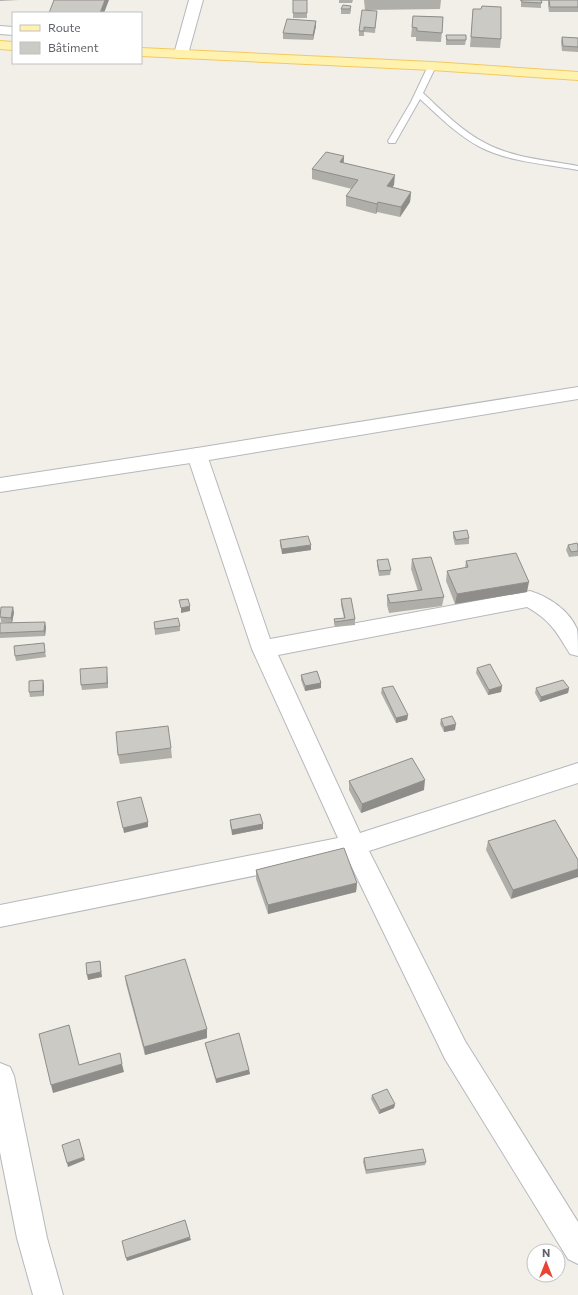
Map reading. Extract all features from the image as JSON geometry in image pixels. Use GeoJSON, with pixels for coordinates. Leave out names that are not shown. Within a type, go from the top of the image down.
{"type":"FeatureCollection","features":[{"type":"Feature","properties":{"kind":"main road"},"geometry":{"type":"LineString","coordinates":[[0,45],[12,46]]}},
{"type":"Feature","properties":{"kind":"main road"},"geometry":{"type":"LineString","coordinates":[[142,52],[432,66],[578,76]]}},
{"type":"Feature","properties":{"kind":"street"},"geometry":{"type":"LineString","coordinates":[[181,54],[196,0]]}},
{"type":"Feature","properties":{"kind":"street"},"geometry":{"type":"LineString","coordinates":[[0,30],[12,31]]}},
{"type":"Feature","properties":{"kind":"street"},"geometry":{"type":"LineString","coordinates":[[0,485],[197,455],[578,393]]}},
{"type":"Feature","properties":{"kind":"street"},"geometry":{"type":"LineString","coordinates":[[197,455],[263,649],[354,845],[456,1050],[578,1249]]}},
{"type":"Feature","properties":{"kind":"street"},"geometry":{"type":"LineString","coordinates":[[263,649],[530,599],[552,612],[563,624],[578,648]]}},
{"type":"Feature","properties":{"kind":"street"},"geometry":{"type":"LineString","coordinates":[[0,918],[354,845],[578,772]]}},
{"type":"Feature","properties":{"kind":"street"},"geometry":{"type":"LineString","coordinates":[[0,1076],[23,1199],[48,1295]]}},
{"type":"Feature","properties":{"kind":"lane"},"geometry":{"type":"LineString","coordinates":[[392,141],[419,93],[432,66]]}},
{"type":"Feature","properties":{"kind":"lane"},"geometry":{"type":"LineString","coordinates":[[419,93],[449,121],[483,145],[500,152],[578,168]]}},
{"type":"Feature","properties":{"kind":"building"},"geometry":{"type":"Polygon","coordinates":[[[54,0],[105,0],[100,12],[49,12],[54,0]]]}},
{"type":"Feature","properties":{"kind":"building"},"geometry":{"type":"Polygon","coordinates":[[[293,0],[307,0],[307,13],[293,13],[293,0]]]}},
{"type":"Feature","properties":{"kind":"building"},"geometry":{"type":"Polygon","coordinates":[[[521,0],[541,0],[542,3],[522,2],[521,0]]]}},
{"type":"Feature","properties":{"kind":"building"},"geometry":{"type":"Polygon","coordinates":[[[549,0],[578,0],[578,7],[550,7],[549,0]]]}},
{"type":"Feature","properties":{"kind":"building"},"geometry":{"type":"Polygon","coordinates":[[[343,5],[351,6],[350,9],[341,9],[343,5]]]}},
{"type":"Feature","properties":{"kind":"building"},"geometry":{"type":"Polygon","coordinates":[[[482,6],[501,7],[501,39],[471,37],[473,9],[481,9],[482,6]]]}},
{"type":"Feature","properties":{"kind":"building"},"geometry":{"type":"Polygon","coordinates":[[[362,10],[377,11],[375,28],[364,27],[364,31],[359,31],[362,10]]]}},
{"type":"Feature","properties":{"kind":"building"},"geometry":{"type":"Polygon","coordinates":[[[413,16],[443,17],[442,33],[417,31],[417,28],[412,27],[413,16]]]}},
{"type":"Feature","properties":{"kind":"building"},"geometry":{"type":"Polygon","coordinates":[[[287,19],[316,21],[313,35],[283,33],[287,19]]]}},
{"type":"Feature","properties":{"kind":"building"},"geometry":{"type":"Polygon","coordinates":[[[446,35],[466,35],[466,40],[447,40],[446,35]]]}},
{"type":"Feature","properties":{"kind":"building"},"geometry":{"type":"Polygon","coordinates":[[[562,37],[578,38],[578,47],[563,46],[562,37]]]}},
{"type":"Feature","properties":{"kind":"building"},"geometry":{"type":"Polygon","coordinates":[[[326,152],[344,156],[340,162],[395,175],[387,186],[411,192],[401,207],[378,202],[377,204],[346,196],[358,180],[312,169],[326,152]]]}},
{"type":"Feature","properties":{"kind":"building"},"geometry":{"type":"Polygon","coordinates":[[[467,530],[469,538],[456,540],[453,532],[467,530]]]}},
{"type":"Feature","properties":{"kind":"building"},"geometry":{"type":"Polygon","coordinates":[[[308,536],[311,545],[282,549],[280,540],[308,536]]]}},
{"type":"Feature","properties":{"kind":"building"},"geometry":{"type":"Polygon","coordinates":[[[577,543],[578,551],[571,552],[568,545],[577,543]]]}},
{"type":"Feature","properties":{"kind":"building"},"geometry":{"type":"Polygon","coordinates":[[[516,553],[529,582],[457,594],[447,571],[468,567],[466,561],[516,553]]]}},
{"type":"Feature","properties":{"kind":"building"},"geometry":{"type":"Polygon","coordinates":[[[431,557],[444,597],[390,603],[387,595],[422,590],[412,559],[431,557]]]}},
{"type":"Feature","properties":{"kind":"building"},"geometry":{"type":"Polygon","coordinates":[[[388,559],[391,570],[379,571],[377,560],[388,559]]]}},
{"type":"Feature","properties":{"kind":"building"},"geometry":{"type":"Polygon","coordinates":[[[351,598],[355,619],[335,622],[334,619],[345,618],[341,599],[351,598]]]}},
{"type":"Feature","properties":{"kind":"building"},"geometry":{"type":"Polygon","coordinates":[[[188,599],[190,606],[181,608],[179,600],[188,599]]]}},
{"type":"Feature","properties":{"kind":"building"},"geometry":{"type":"Polygon","coordinates":[[[1,607],[13,607],[11,618],[0,617],[1,607]]]}},
{"type":"Feature","properties":{"kind":"building"},"geometry":{"type":"Polygon","coordinates":[[[178,618],[180,626],[155,629],[154,622],[178,618]]]}},
{"type":"Feature","properties":{"kind":"building"},"geometry":{"type":"Polygon","coordinates":[[[45,622],[44,631],[0,633],[0,623],[45,622]]]}},
{"type":"Feature","properties":{"kind":"building"},"geometry":{"type":"Polygon","coordinates":[[[44,643],[45,652],[15,656],[14,646],[44,643]]]}},
{"type":"Feature","properties":{"kind":"building"},"geometry":{"type":"Polygon","coordinates":[[[490,664],[502,686],[489,690],[477,668],[490,664]]]}},
{"type":"Feature","properties":{"kind":"building"},"geometry":{"type":"Polygon","coordinates":[[[107,667],[107,683],[81,685],[80,669],[107,667]]]}},
{"type":"Feature","properties":{"kind":"building"},"geometry":{"type":"Polygon","coordinates":[[[317,671],[321,683],[305,686],[301,675],[317,671]]]}},
{"type":"Feature","properties":{"kind":"building"},"geometry":{"type":"Polygon","coordinates":[[[43,680],[43,691],[29,692],[29,681],[43,680]]]}},
{"type":"Feature","properties":{"kind":"building"},"geometry":{"type":"Polygon","coordinates":[[[563,680],[569,688],[541,697],[536,688],[563,680]]]}},
{"type":"Feature","properties":{"kind":"building"},"geometry":{"type":"Polygon","coordinates":[[[393,686],[408,715],[396,718],[382,688],[393,686]]]}},
{"type":"Feature","properties":{"kind":"building"},"geometry":{"type":"Polygon","coordinates":[[[452,716],[456,724],[444,727],[441,719],[452,716]]]}},
{"type":"Feature","properties":{"kind":"building"},"geometry":{"type":"Polygon","coordinates":[[[168,726],[171,748],[118,755],[116,732],[168,726]]]}},
{"type":"Feature","properties":{"kind":"building"},"geometry":{"type":"Polygon","coordinates":[[[412,758],[425,780],[362,804],[349,781],[412,758]]]}},
{"type":"Feature","properties":{"kind":"building"},"geometry":{"type":"Polygon","coordinates":[[[141,797],[148,822],[123,828],[117,802],[141,797]]]}},
{"type":"Feature","properties":{"kind":"building"},"geometry":{"type":"Polygon","coordinates":[[[260,814],[263,824],[232,830],[230,820],[260,814]]]}},
{"type":"Feature","properties":{"kind":"building"},"geometry":{"type":"Polygon","coordinates":[[[555,820],[578,860],[578,869],[513,890],[488,841],[555,820]]]}},
{"type":"Feature","properties":{"kind":"building"},"geometry":{"type":"Polygon","coordinates":[[[344,848],[357,883],[268,905],[256,870],[344,848]]]}},
{"type":"Feature","properties":{"kind":"building"},"geometry":{"type":"Polygon","coordinates":[[[185,959],[207,1029],[144,1047],[125,976],[185,959]]]}},
{"type":"Feature","properties":{"kind":"building"},"geometry":{"type":"Polygon","coordinates":[[[100,961],[101,972],[87,975],[86,963],[100,961]]]}},
{"type":"Feature","properties":{"kind":"building"},"geometry":{"type":"Polygon","coordinates":[[[69,1025],[79,1065],[120,1053],[122,1064],[51,1085],[39,1034],[69,1025]]]}},
{"type":"Feature","properties":{"kind":"building"},"geometry":{"type":"Polygon","coordinates":[[[239,1033],[249,1070],[216,1079],[205,1043],[239,1033]]]}},
{"type":"Feature","properties":{"kind":"building"},"geometry":{"type":"Polygon","coordinates":[[[387,1089],[395,1104],[380,1110],[372,1095],[387,1089]]]}},
{"type":"Feature","properties":{"kind":"building"},"geometry":{"type":"Polygon","coordinates":[[[79,1139],[84,1157],[67,1163],[62,1145],[79,1139]]]}},
{"type":"Feature","properties":{"kind":"building"},"geometry":{"type":"Polygon","coordinates":[[[423,1149],[426,1162],[366,1170],[364,1158],[423,1149]]]}},
{"type":"Feature","properties":{"kind":"building"},"geometry":{"type":"Polygon","coordinates":[[[185,1220],[190,1237],[126,1258],[122,1241],[185,1220]]]}}]}
